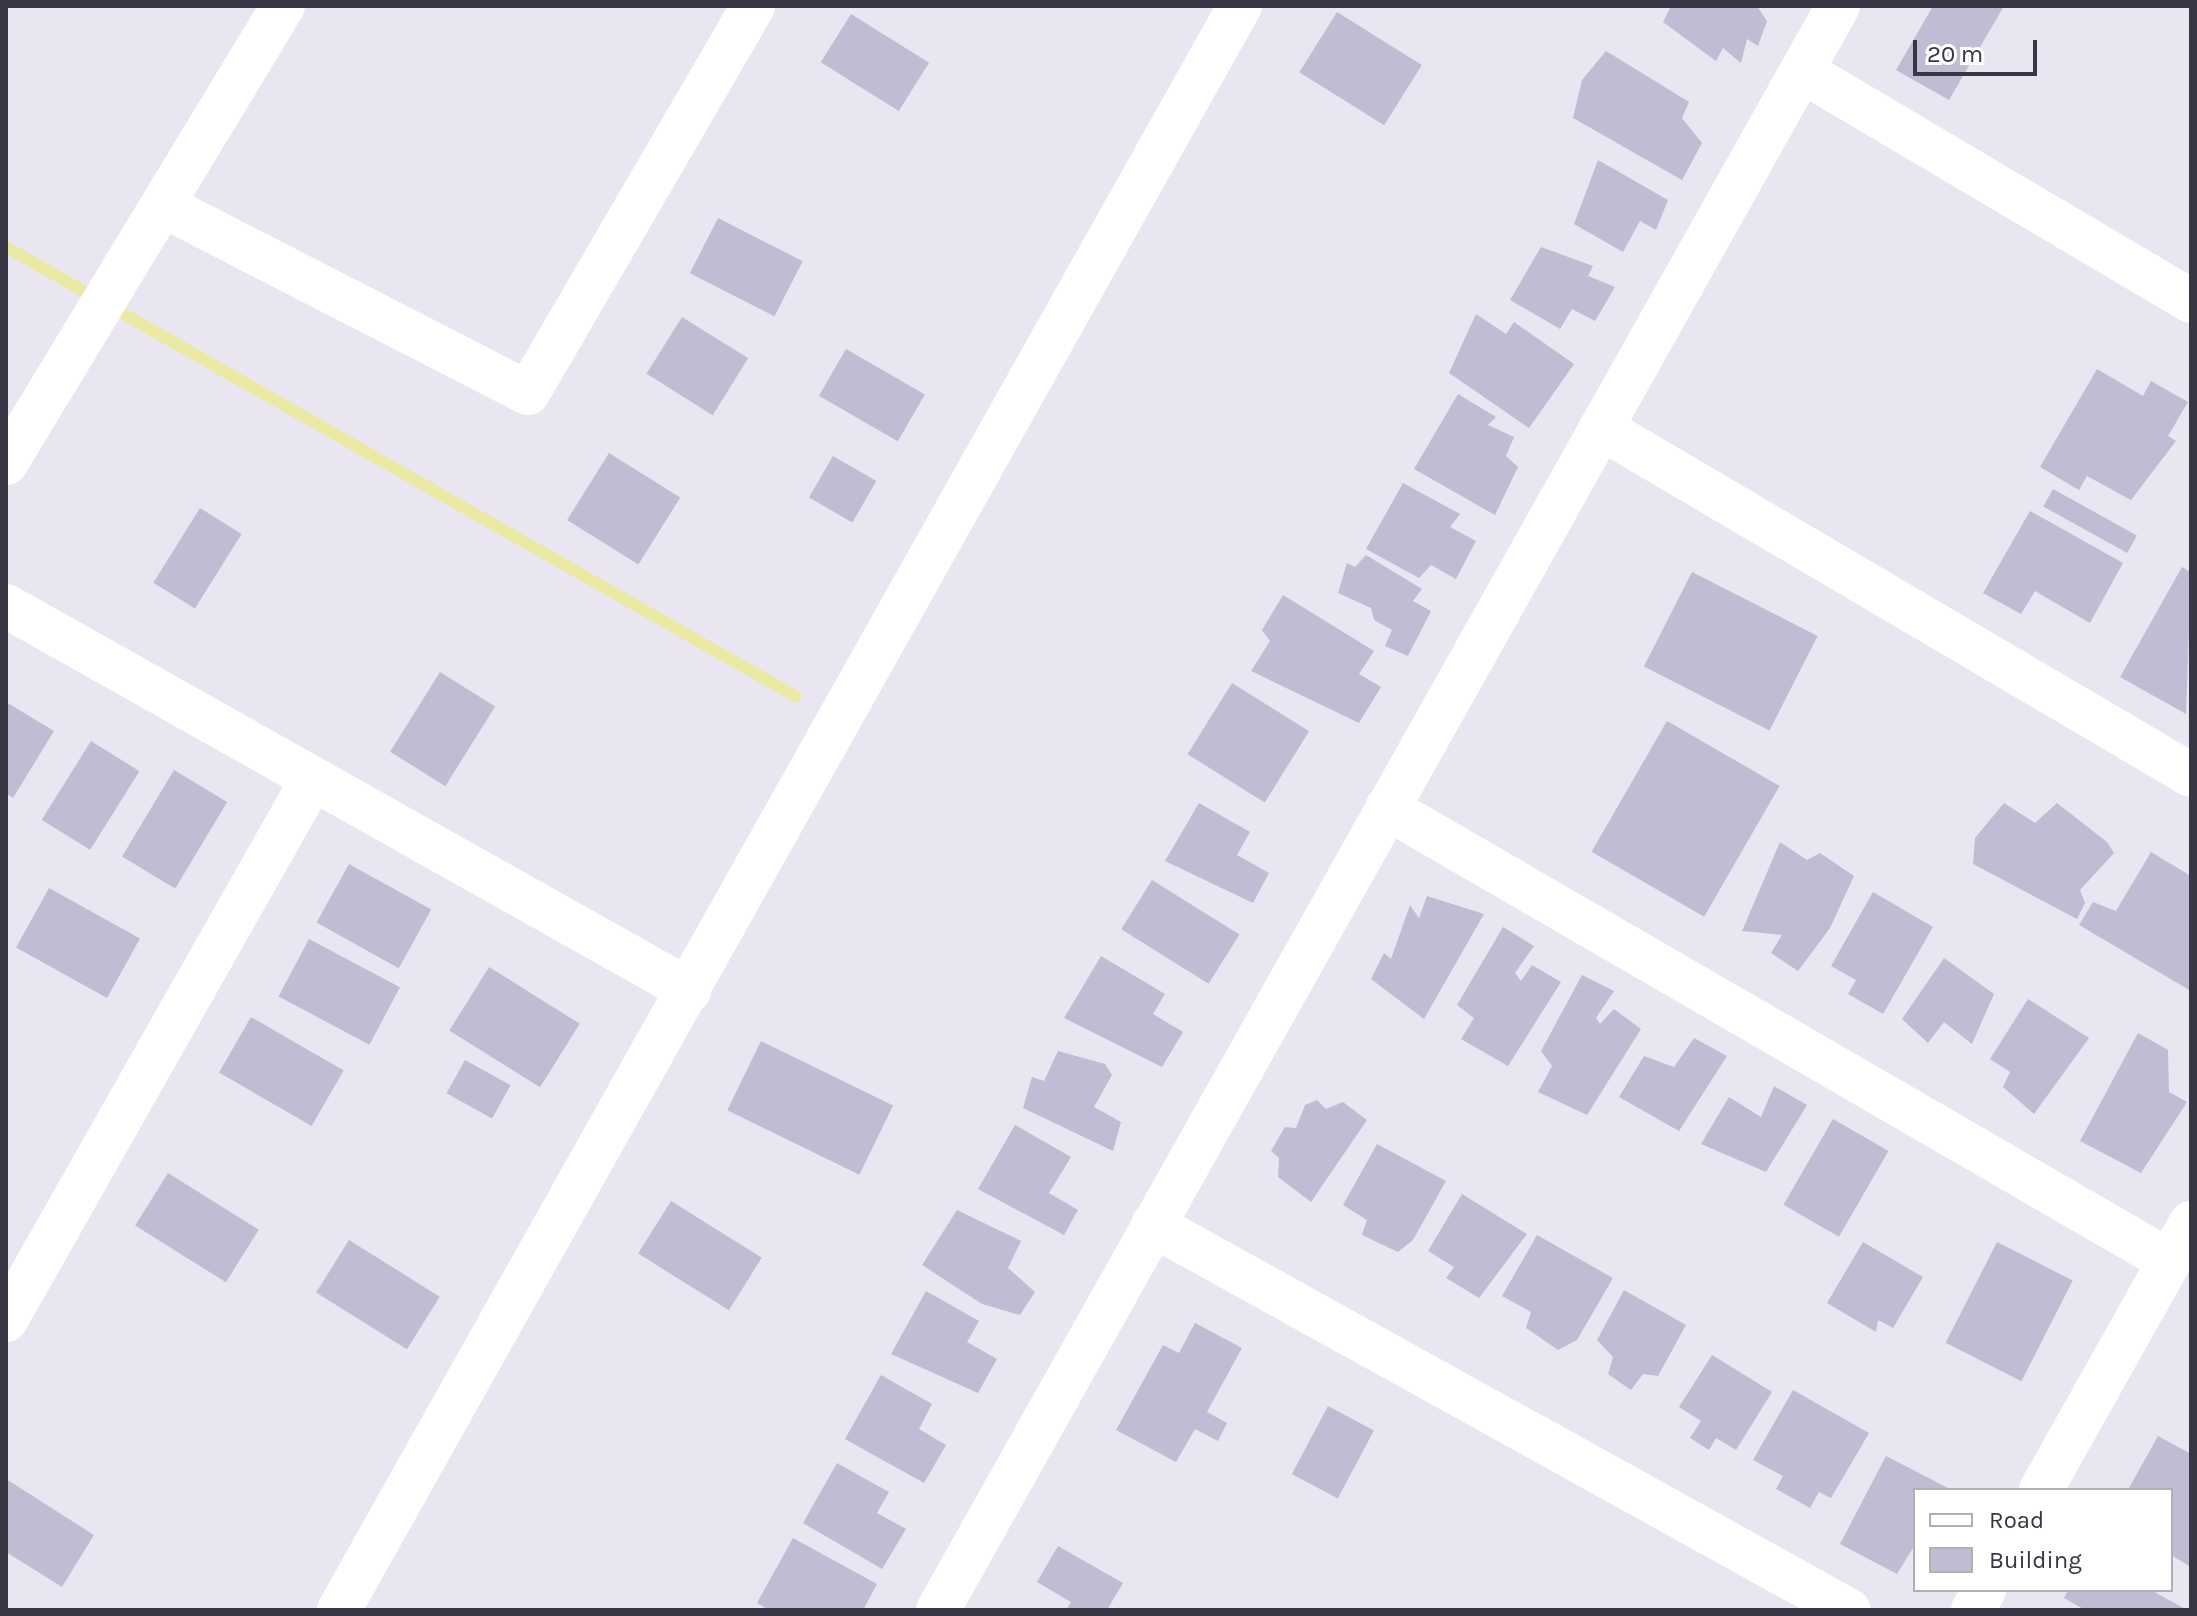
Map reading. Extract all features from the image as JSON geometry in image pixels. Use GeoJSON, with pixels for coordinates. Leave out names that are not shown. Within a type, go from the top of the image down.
{"type":"FeatureCollection","features":[{"type":"Feature","properties":{"kind":"street"},"geometry":{"type":"LineString","coordinates":[[6,463],[283,6]]}},
{"type":"Feature","properties":{"kind":"street"},"geometry":{"type":"LineString","coordinates":[[164,206],[528,393],[753,6]]}},
{"type":"Feature","properties":{"kind":"street"},"geometry":{"type":"LineString","coordinates":[[339,1610],[1240,6]]}},
{"type":"Feature","properties":{"kind":"street"},"geometry":{"type":"LineString","coordinates":[[938,1610],[1838,6]]}},
{"type":"Feature","properties":{"kind":"street"},"geometry":{"type":"LineString","coordinates":[[1802,71],[2191,301]]}},
{"type":"Feature","properties":{"kind":"street"},"geometry":{"type":"LineString","coordinates":[[1601,428],[2191,775]]}},
{"type":"Feature","properties":{"kind":"street"},"geometry":{"type":"LineString","coordinates":[[6,606],[689,990]]}},
{"type":"Feature","properties":{"kind":"street"},"geometry":{"type":"LineString","coordinates":[[6,1320],[312,780]]}},
{"type":"Feature","properties":{"kind":"street"},"geometry":{"type":"LineString","coordinates":[[1387,808],[2169,1261]]}},
{"type":"Feature","properties":{"kind":"street"},"geometry":{"type":"LineString","coordinates":[[2042,1488],[2191,1223]]}},
{"type":"Feature","properties":{"kind":"street"},"geometry":{"type":"LineString","coordinates":[[1153,1225],[1848,1610]]}},
{"type":"Feature","properties":{"kind":"street"},"geometry":{"type":"LineString","coordinates":[[1973,1610],[1983,1592]]}},
{"type":"Feature","properties":{"kind":"building"},"geometry":{"type":"Polygon","coordinates":[[[1671,6],[1757,6],[1767,21],[1758,46],[1747,39],[1741,63],[1723,48],[1716,61],[1663,22],[1671,6]]]}},
{"type":"Feature","properties":{"kind":"building"},"geometry":{"type":"Polygon","coordinates":[[[1933,6],[2004,6],[1949,100],[1896,70],[1933,6]]]}},
{"type":"Feature","properties":{"kind":"building"},"geometry":{"type":"Polygon","coordinates":[[[1337,12],[1422,65],[1384,125],[1299,72],[1337,12]]]}},
{"type":"Feature","properties":{"kind":"building"},"geometry":{"type":"Polygon","coordinates":[[[851,14],[929,63],[899,111],[821,62],[851,14]]]}},
{"type":"Feature","properties":{"kind":"building"},"geometry":{"type":"Polygon","coordinates":[[[1606,51],[1689,102],[1682,118],[1702,143],[1682,180],[1573,118],[1582,80],[1606,51]]]}},
{"type":"Feature","properties":{"kind":"building"},"geometry":{"type":"Polygon","coordinates":[[[1598,160],[1668,200],[1656,230],[1640,221],[1623,252],[1574,224],[1598,160]]]}},
{"type":"Feature","properties":{"kind":"building"},"geometry":{"type":"Polygon","coordinates":[[[718,218],[803,261],[774,316],[690,273],[718,218]]]}},
{"type":"Feature","properties":{"kind":"building"},"geometry":{"type":"Polygon","coordinates":[[[1541,247],[1593,266],[1588,276],[1615,287],[1595,321],[1572,309],[1560,329],[1510,300],[1541,247]]]}},
{"type":"Feature","properties":{"kind":"building"},"geometry":{"type":"Polygon","coordinates":[[[1476,314],[1506,334],[1514,322],[1574,364],[1529,428],[1449,373],[1476,314]]]}},
{"type":"Feature","properties":{"kind":"building"},"geometry":{"type":"Polygon","coordinates":[[[682,317],[748,358],[713,415],[646,374],[682,317]]]}},
{"type":"Feature","properties":{"kind":"building"},"geometry":{"type":"Polygon","coordinates":[[[846,349],[925,394],[898,441],[819,396],[846,349]]]}},
{"type":"Feature","properties":{"kind":"building"},"geometry":{"type":"Polygon","coordinates":[[[2097,369],[2143,396],[2151,381],[2188,402],[2168,436],[2176,441],[2131,500],[2087,476],[2079,490],[2040,467],[2097,369]]]}},
{"type":"Feature","properties":{"kind":"building"},"geometry":{"type":"Polygon","coordinates":[[[1458,394],[1496,417],[1488,425],[1514,437],[1506,456],[1518,467],[1495,515],[1414,469],[1458,394]]]}},
{"type":"Feature","properties":{"kind":"building"},"geometry":{"type":"Polygon","coordinates":[[[609,453],[680,498],[638,565],[567,520],[609,453]]]}},
{"type":"Feature","properties":{"kind":"building"},"geometry":{"type":"Polygon","coordinates":[[[833,456],[876,481],[852,523],[809,498],[833,456]]]}},
{"type":"Feature","properties":{"kind":"building"},"geometry":{"type":"Polygon","coordinates":[[[1403,483],[1460,514],[1450,527],[1476,541],[1456,579],[1431,565],[1419,578],[1366,549],[1403,483]]]}},
{"type":"Feature","properties":{"kind":"building"},"geometry":{"type":"Polygon","coordinates":[[[2053,489],[2137,536],[2127,553],[2043,506],[2053,489]]]}},
{"type":"Feature","properties":{"kind":"building"},"geometry":{"type":"Polygon","coordinates":[[[200,508],[242,534],[195,609],[153,583],[200,508]]]}},
{"type":"Feature","properties":{"kind":"building"},"geometry":{"type":"Polygon","coordinates":[[[2030,511],[2123,563],[2090,623],[2035,591],[2021,614],[1983,593],[2030,511]]]}},
{"type":"Feature","properties":{"kind":"building"},"geometry":{"type":"Polygon","coordinates":[[[1366,555],[1422,589],[1413,601],[1431,611],[1408,656],[1385,646],[1392,630],[1374,620],[1371,608],[1338,593],[1347,563],[1355,567],[1366,555]]]}},
{"type":"Feature","properties":{"kind":"building"},"geometry":{"type":"Polygon","coordinates":[[[2182,567],[2191,572],[2186,714],[2120,677],[2182,567]]]}},
{"type":"Feature","properties":{"kind":"building"},"geometry":{"type":"Polygon","coordinates":[[[1692,572],[1818,636],[1770,730],[1644,666],[1692,572]]]}},
{"type":"Feature","properties":{"kind":"building"},"geometry":{"type":"Polygon","coordinates":[[[1283,595],[1374,651],[1359,674],[1381,687],[1359,723],[1251,671],[1270,641],[1262,630],[1283,595]]]}},
{"type":"Feature","properties":{"kind":"building"},"geometry":{"type":"Polygon","coordinates":[[[440,672],[495,706],[445,786],[390,752],[440,672]]]}},
{"type":"Feature","properties":{"kind":"building"},"geometry":{"type":"Polygon","coordinates":[[[1232,683],[1309,731],[1265,802],[1187,754],[1232,683]]]}},
{"type":"Feature","properties":{"kind":"building"},"geometry":{"type":"Polygon","coordinates":[[[6,702],[54,731],[13,798],[6,793],[6,702]]]}},
{"type":"Feature","properties":{"kind":"building"},"geometry":{"type":"Polygon","coordinates":[[[1667,721],[1780,786],[1704,917],[1592,852],[1667,721]]]}},
{"type":"Feature","properties":{"kind":"building"},"geometry":{"type":"Polygon","coordinates":[[[91,741],[139,771],[90,850],[42,820],[91,741]]]}},
{"type":"Feature","properties":{"kind":"building"},"geometry":{"type":"Polygon","coordinates":[[[174,770],[227,802],[175,889],[122,857],[174,770]]]}},
{"type":"Feature","properties":{"kind":"building"},"geometry":{"type":"Polygon","coordinates":[[[1199,803],[1250,832],[1237,855],[1269,873],[1253,903],[1165,861],[1199,803]]]}},
{"type":"Feature","properties":{"kind":"building"},"geometry":{"type":"Polygon","coordinates":[[[2004,803],[2035,823],[2057,803],[2107,842],[2114,853],[2080,890],[2085,903],[2077,919],[1973,864],[1975,838],[2004,803]]]}},
{"type":"Feature","properties":{"kind":"building"},"geometry":{"type":"Polygon","coordinates":[[[1780,842],[1807,860],[1820,853],[1854,876],[1830,928],[1798,971],[1771,953],[1782,935],[1742,931],[1780,842]]]}},
{"type":"Feature","properties":{"kind":"building"},"geometry":{"type":"Polygon","coordinates":[[[2151,852],[2191,876],[2191,991],[2079,925],[2093,902],[2116,911],[2151,852]]]}},
{"type":"Feature","properties":{"kind":"building"},"geometry":{"type":"Polygon","coordinates":[[[349,864],[431,910],[399,968],[317,923],[349,864]]]}},
{"type":"Feature","properties":{"kind":"building"},"geometry":{"type":"Polygon","coordinates":[[[1152,880],[1239,935],[1209,984],[1121,929],[1152,880]]]}},
{"type":"Feature","properties":{"kind":"building"},"geometry":{"type":"Polygon","coordinates":[[[49,888],[140,938],[107,998],[16,947],[49,888]]]}},
{"type":"Feature","properties":{"kind":"building"},"geometry":{"type":"Polygon","coordinates":[[[1873,892],[1933,927],[1883,1014],[1848,994],[1856,980],[1831,966],[1873,892]]]}},
{"type":"Feature","properties":{"kind":"building"},"geometry":{"type":"Polygon","coordinates":[[[1427,896],[1484,914],[1424,1019],[1371,979],[1384,953],[1391,959],[1410,905],[1419,918],[1427,896]]]}},
{"type":"Feature","properties":{"kind":"building"},"geometry":{"type":"Polygon","coordinates":[[[1503,927],[1534,946],[1515,973],[1521,981],[1532,965],[1561,982],[1508,1066],[1461,1039],[1474,1018],[1457,1005],[1503,927]]]}},
{"type":"Feature","properties":{"kind":"building"},"geometry":{"type":"Polygon","coordinates":[[[309,939],[400,987],[369,1045],[278,996],[309,939]]]}},
{"type":"Feature","properties":{"kind":"building"},"geometry":{"type":"Polygon","coordinates":[[[1101,956],[1165,994],[1153,1014],[1183,1032],[1162,1067],[1064,1018],[1101,956]]]}},
{"type":"Feature","properties":{"kind":"building"},"geometry":{"type":"Polygon","coordinates":[[[1944,958],[1994,994],[1972,1044],[1944,1022],[1928,1043],[1902,1019],[1944,958]]]}},
{"type":"Feature","properties":{"kind":"building"},"geometry":{"type":"Polygon","coordinates":[[[489,967],[580,1024],[540,1087],[449,1031],[489,967]]]}},
{"type":"Feature","properties":{"kind":"building"},"geometry":{"type":"Polygon","coordinates":[[[1582,975],[1614,991],[1596,1018],[1600,1024],[1614,1009],[1641,1029],[1587,1115],[1538,1092],[1552,1066],[1541,1051],[1582,975]]]}},
{"type":"Feature","properties":{"kind":"building"},"geometry":{"type":"Polygon","coordinates":[[[2028,999],[2089,1038],[2034,1114],[2003,1087],[2010,1072],[1990,1059],[2028,999]]]}},
{"type":"Feature","properties":{"kind":"building"},"geometry":{"type":"Polygon","coordinates":[[[251,1017],[344,1070],[312,1126],[219,1072],[251,1017]]]}},
{"type":"Feature","properties":{"kind":"building"},"geometry":{"type":"Polygon","coordinates":[[[2138,1033],[2168,1050],[2169,1092],[2187,1102],[2141,1173],[2080,1141],[2138,1033]]]}},
{"type":"Feature","properties":{"kind":"building"},"geometry":{"type":"Polygon","coordinates":[[[1694,1038],[1727,1056],[1679,1131],[1619,1097],[1644,1056],[1674,1067],[1694,1038]]]}},
{"type":"Feature","properties":{"kind":"building"},"geometry":{"type":"Polygon","coordinates":[[[761,1041],[893,1105],[859,1175],[727,1110],[761,1041]]]}},
{"type":"Feature","properties":{"kind":"building"},"geometry":{"type":"Polygon","coordinates":[[[1058,1051],[1105,1064],[1112,1075],[1094,1107],[1121,1122],[1113,1151],[1023,1108],[1032,1077],[1044,1081],[1058,1051]]]}},
{"type":"Feature","properties":{"kind":"building"},"geometry":{"type":"Polygon","coordinates":[[[465,1060],[510,1085],[492,1118],[447,1093],[465,1060]]]}},
{"type":"Feature","properties":{"kind":"building"},"geometry":{"type":"Polygon","coordinates":[[[1774,1086],[1807,1105],[1766,1172],[1701,1144],[1729,1097],[1761,1117],[1774,1086]]]}},
{"type":"Feature","properties":{"kind":"building"},"geometry":{"type":"Polygon","coordinates":[[[1317,1100],[1326,1109],[1343,1102],[1367,1120],[1311,1202],[1278,1177],[1279,1158],[1271,1151],[1285,1127],[1296,1128],[1305,1105],[1317,1100]]]}},
{"type":"Feature","properties":{"kind":"building"},"geometry":{"type":"Polygon","coordinates":[[[1833,1119],[1888,1151],[1839,1237],[1784,1205],[1833,1119]]]}},
{"type":"Feature","properties":{"kind":"building"},"geometry":{"type":"Polygon","coordinates":[[[1015,1125],[1071,1157],[1049,1193],[1078,1210],[1064,1235],[978,1189],[1015,1125]]]}},
{"type":"Feature","properties":{"kind":"building"},"geometry":{"type":"Polygon","coordinates":[[[1377,1144],[1446,1181],[1413,1240],[1398,1252],[1362,1235],[1367,1220],[1343,1205],[1377,1144]]]}},
{"type":"Feature","properties":{"kind":"building"},"geometry":{"type":"Polygon","coordinates":[[[168,1173],[259,1230],[226,1282],[135,1226],[168,1173]]]}},
{"type":"Feature","properties":{"kind":"building"},"geometry":{"type":"Polygon","coordinates":[[[1462,1194],[1527,1234],[1479,1298],[1446,1278],[1454,1267],[1428,1251],[1462,1194]]]}},
{"type":"Feature","properties":{"kind":"building"},"geometry":{"type":"Polygon","coordinates":[[[671,1201],[762,1258],[729,1310],[638,1254],[671,1201]]]}},
{"type":"Feature","properties":{"kind":"building"},"geometry":{"type":"Polygon","coordinates":[[[957,1210],[1021,1241],[1008,1268],[1035,1292],[1020,1315],[982,1304],[922,1265],[957,1210]]]}},
{"type":"Feature","properties":{"kind":"building"},"geometry":{"type":"Polygon","coordinates":[[[1537,1235],[1613,1278],[1577,1340],[1558,1350],[1526,1328],[1531,1312],[1502,1296],[1537,1235]]]}},
{"type":"Feature","properties":{"kind":"building"},"geometry":{"type":"Polygon","coordinates":[[[349,1240],[440,1297],[407,1349],[316,1293],[349,1240]]]}},
{"type":"Feature","properties":{"kind":"building"},"geometry":{"type":"Polygon","coordinates":[[[1863,1242],[1923,1277],[1893,1328],[1878,1320],[1876,1332],[1827,1303],[1863,1242]]]}},
{"type":"Feature","properties":{"kind":"building"},"geometry":{"type":"Polygon","coordinates":[[[1997,1242],[2073,1281],[2021,1381],[1946,1343],[1997,1242]]]}},
{"type":"Feature","properties":{"kind":"building"},"geometry":{"type":"Polygon","coordinates":[[[1624,1290],[1686,1325],[1658,1376],[1643,1374],[1631,1390],[1608,1374],[1613,1357],[1597,1340],[1624,1290]]]}},
{"type":"Feature","properties":{"kind":"building"},"geometry":{"type":"Polygon","coordinates":[[[926,1291],[979,1321],[967,1342],[997,1359],[978,1393],[891,1354],[926,1291]]]}},
{"type":"Feature","properties":{"kind":"building"},"geometry":{"type":"Polygon","coordinates":[[[1195,1323],[1242,1348],[1207,1412],[1227,1423],[1218,1441],[1195,1429],[1176,1462],[1116,1430],[1163,1345],[1179,1353],[1195,1323]]]}},
{"type":"Feature","properties":{"kind":"building"},"geometry":{"type":"Polygon","coordinates":[[[1712,1355],[1772,1392],[1736,1450],[1716,1438],[1709,1450],[1690,1438],[1701,1421],[1679,1407],[1712,1355]]]}},
{"type":"Feature","properties":{"kind":"building"},"geometry":{"type":"Polygon","coordinates":[[[881,1375],[932,1404],[919,1429],[946,1445],[924,1483],[845,1439],[881,1375]]]}},
{"type":"Feature","properties":{"kind":"building"},"geometry":{"type":"Polygon","coordinates":[[[1793,1390],[1869,1433],[1831,1498],[1819,1492],[1810,1508],[1776,1489],[1783,1476],[1753,1460],[1793,1390]]]}},
{"type":"Feature","properties":{"kind":"building"},"geometry":{"type":"Polygon","coordinates":[[[1328,1406],[1374,1430],[1338,1498],[1292,1474],[1328,1406]]]}},
{"type":"Feature","properties":{"kind":"building"},"geometry":{"type":"Polygon","coordinates":[[[2158,1436],[2191,1454],[2191,1567],[2173,1556],[2173,1488],[2129,1488],[2158,1436]]]}},
{"type":"Feature","properties":{"kind":"building"},"geometry":{"type":"Polygon","coordinates":[[[1886,1456],[1948,1488],[1913,1488],[1913,1548],[1897,1574],[1840,1544],[1886,1456]]]}},
{"type":"Feature","properties":{"kind":"building"},"geometry":{"type":"Polygon","coordinates":[[[837,1463],[889,1492],[877,1513],[906,1529],[882,1569],[803,1523],[837,1463]]]}},
{"type":"Feature","properties":{"kind":"building"},"geometry":{"type":"Polygon","coordinates":[[[6,1479],[94,1535],[62,1587],[6,1552],[6,1479]]]}},
{"type":"Feature","properties":{"kind":"building"},"geometry":{"type":"Polygon","coordinates":[[[793,1538],[877,1584],[863,1610],[769,1610],[757,1603],[793,1538]]]}},
{"type":"Feature","properties":{"kind":"building"},"geometry":{"type":"Polygon","coordinates":[[[1058,1546],[1123,1583],[1107,1610],[1066,1610],[1071,1602],[1037,1582],[1058,1546]]]}},
{"type":"Feature","properties":{"kind":"building"},"geometry":{"type":"Polygon","coordinates":[[[2067,1592],[2155,1592],[2187,1610],[2085,1610],[2064,1598],[2067,1592]]]}},
{"type":"Feature","properties":{"kind":"waterway"},"geometry":{"type":"LineString","coordinates":[[6,247],[795,696]]}}]}
